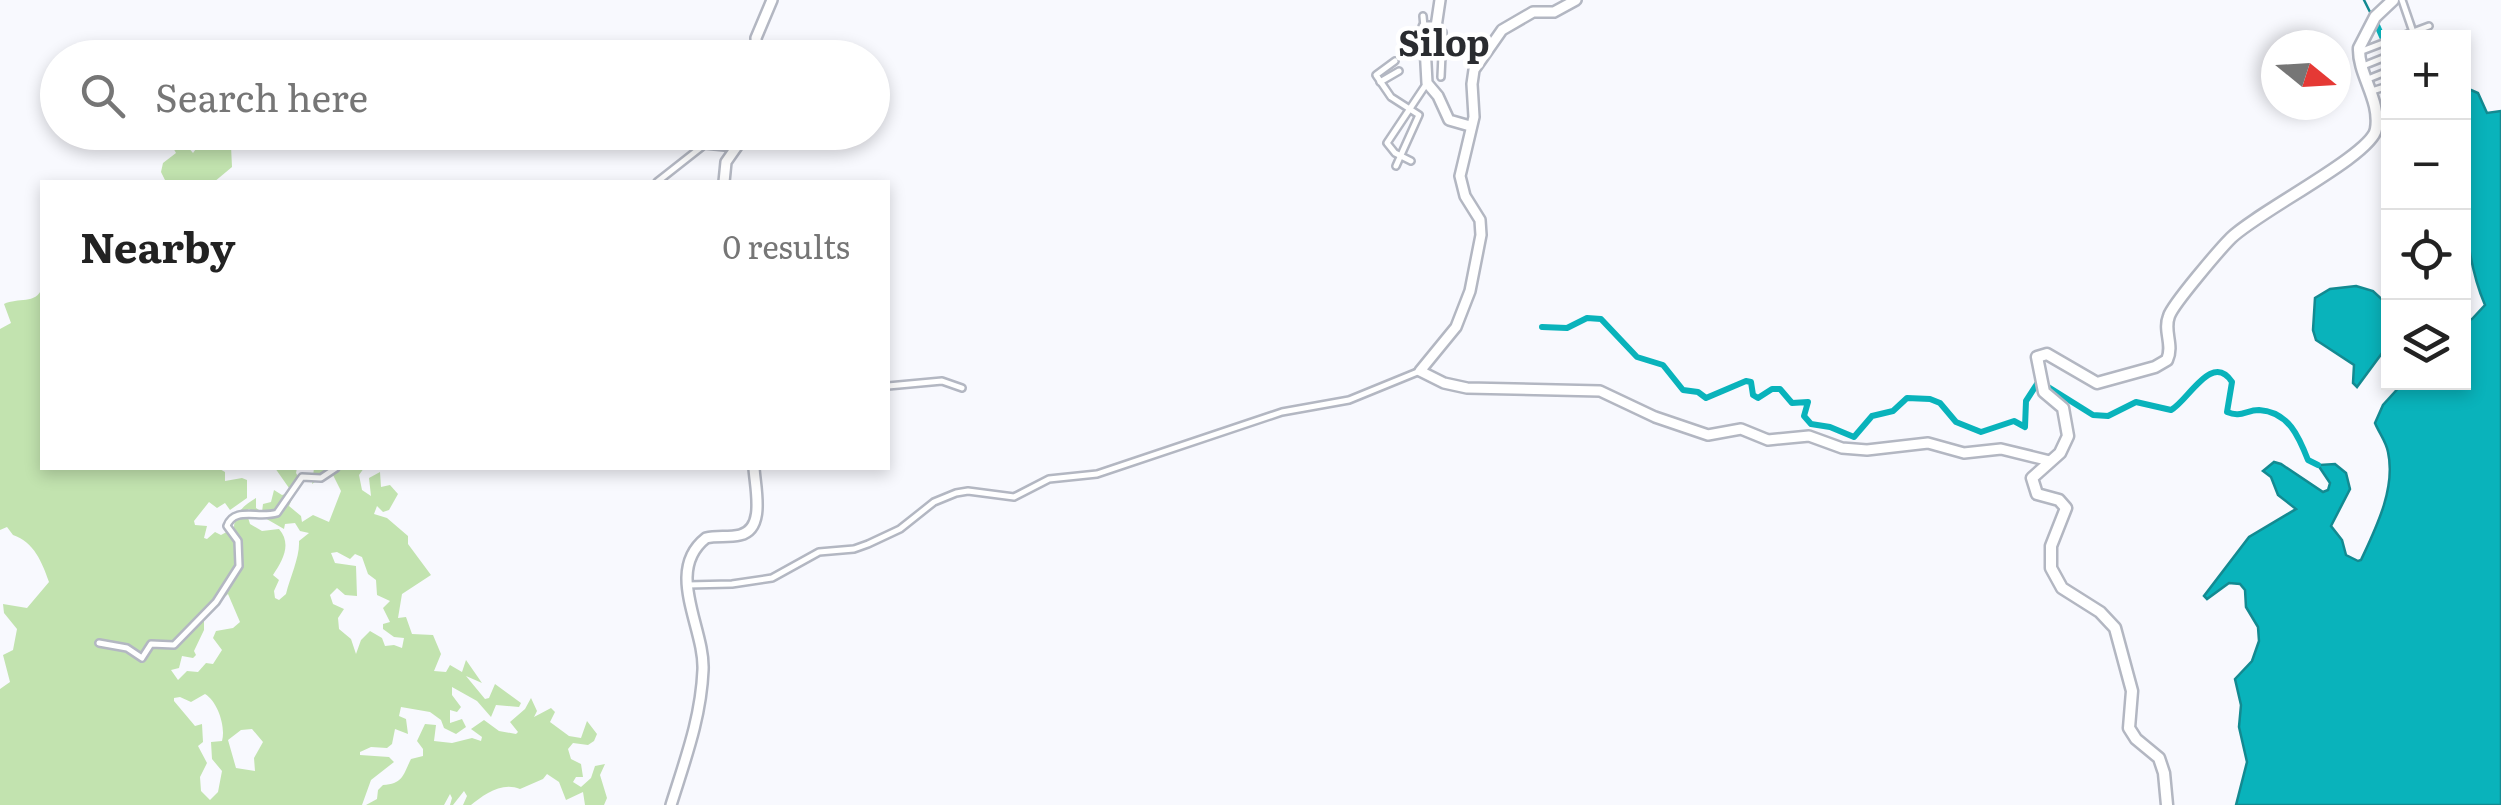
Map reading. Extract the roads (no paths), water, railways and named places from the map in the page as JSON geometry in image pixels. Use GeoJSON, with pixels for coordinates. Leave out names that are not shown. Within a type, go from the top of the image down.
{"type":"FeatureCollection","features":[{"type":"Feature","properties":{"kind":"main road"},"geometry":{"type":"LineString","coordinates":[[2167,805],[2164,773],[2158,758],[2136,739],[2130,728],[2132,691],[2113,625],[2100,612],[2064,590],[2050,568],[2050,546],[2066,508],[2059,500],[2037,494],[2031,481],[2035,472],[2065,446],[2068,432],[2060,405],[2043,389],[2037,359],[2043,353],[2098,382],[2164,363],[2170,351],[2170,313],[2226,244],[2282,199],[2334,172],[2373,138],[2377,126],[2370,85],[2358,52],[2375,17],[2394,0]]}},
{"type":"Feature","properties":{"kind":"street"},"geometry":{"type":"LineString","coordinates":[[756,40],[772,0]]}},
{"type":"Feature","properties":{"kind":"street"},"geometry":{"type":"LineString","coordinates":[[1436,27],[1440,0]]}},
{"type":"Feature","properties":{"kind":"street"},"geometry":{"type":"LineString","coordinates":[[687,585],[772,578],[822,551],[868,544],[902,527],[934,502],[956,494],[968,491],[1014,497],[1049,479],[1096,474],[1282,412],[1349,400],[1420,371],[1450,338],[1471,288],[1482,229],[1460,176],[1474,114],[1473,73],[1499,33],[1533,12],[1557,11],[1576,0]]}},
{"type":"Feature","properties":{"kind":"street"},"geometry":{"type":"LineString","coordinates":[[2402,0],[2411,30]]}},
{"type":"Feature","properties":{"kind":"street"},"geometry":{"type":"LineString","coordinates":[[1441,77],[1442,30],[1423,22],[1427,83],[1454,123],[1470,126]]}},
{"type":"Feature","properties":{"kind":"street"},"geometry":{"type":"LineString","coordinates":[[2418,30],[2430,26]]}},
{"type":"Feature","properties":{"kind":"street"},"geometry":{"type":"LineString","coordinates":[[1424,42],[1442,45]]}},
{"type":"Feature","properties":{"kind":"street"},"geometry":{"type":"LineString","coordinates":[[2358,52],[2381,44]]}},
{"type":"Feature","properties":{"kind":"street"},"geometry":{"type":"LineString","coordinates":[[2363,66],[2381,59]]}},
{"type":"Feature","properties":{"kind":"street"},"geometry":{"type":"LineString","coordinates":[[1395,61],[1376,74],[1391,97],[1419,114],[1396,166]]}},
{"type":"Feature","properties":{"kind":"street"},"geometry":{"type":"LineString","coordinates":[[1387,67],[1392,75]]}},
{"type":"Feature","properties":{"kind":"street"},"geometry":{"type":"LineString","coordinates":[[1426,68],[1441,68]]}},
{"type":"Feature","properties":{"kind":"street"},"geometry":{"type":"LineString","coordinates":[[1380,82],[1399,71]]}},
{"type":"Feature","properties":{"kind":"street"},"geometry":{"type":"LineString","coordinates":[[2370,85],[2381,76]]}},
{"type":"Feature","properties":{"kind":"street"},"geometry":{"type":"LineString","coordinates":[[1411,162],[1386,145],[1427,83]]}},
{"type":"Feature","properties":{"kind":"street"},"geometry":{"type":"LineString","coordinates":[[2370,85],[2381,86]]}},
{"type":"Feature","properties":{"kind":"street"},"geometry":{"type":"LineString","coordinates":[[1397,128],[1410,135]]}},
{"type":"Feature","properties":{"kind":"street"},"geometry":{"type":"LineString","coordinates":[[660,180],[698,150]]}},
{"type":"Feature","properties":{"kind":"street"},"geometry":{"type":"LineString","coordinates":[[724,180],[724,166],[735,150]]}},
{"type":"Feature","properties":{"kind":"street"},"geometry":{"type":"LineString","coordinates":[[1420,371],[1444,383],[1468,388],[1600,391],[1655,417],[1708,435],[1741,429],[1768,440],[1812,436],[1845,449],[1928,443],[1964,453],[2002,449],[2050,461]]}},
{"type":"Feature","properties":{"kind":"street"},"geometry":{"type":"LineString","coordinates":[[890,386],[942,381],[962,388]]}},
{"type":"Feature","properties":{"kind":"street"},"geometry":{"type":"LineString","coordinates":[[99,643],[127,648],[142,658],[151,644],[174,645],[216,602],[238,566],[239,544],[227,526],[230,519],[237,514],[277,513],[302,477],[320,478],[333,470]]}},
{"type":"Feature","properties":{"kind":"street"},"geometry":{"type":"LineString","coordinates":[[671,805],[696,730],[703,670],[687,585],[691,559],[701,541],[710,536],[742,535],[754,525],[754,470]]}},
{"type":"Feature","properties":{"kind":"water"},"geometry":{"type":"Polygon","coordinates":[[[2471,90],[2478,93],[2487,113],[2501,111],[2501,805],[2236,805],[2247,762],[2235,679],[2252,661],[2259,641],[2258,627],[2246,607],[2245,590],[2240,584],[2229,583],[2207,599],[2204,596],[2249,537],[2296,509],[2278,495],[2271,477],[2263,471],[2274,462],[2323,492],[2330,483],[2318,465],[2335,464],[2346,473],[2350,489],[2331,526],[2342,540],[2346,555],[2361,560],[2383,507],[2389,480],[2387,448],[2375,423],[2383,405],[2397,390],[2471,390],[2471,319],[2485,305],[2471,258],[2471,90]]]}},
{"type":"Feature","properties":{"kind":"water"},"geometry":{"type":"Polygon","coordinates":[[[2356,286],[2373,291],[2381,298],[2381,354],[2357,387],[2353,383],[2354,365],[2316,340],[2313,330],[2315,298],[2330,289],[2356,286]]]}},
{"type":"Feature","properties":{"kind":"waterway"},"geometry":{"type":"LineString","coordinates":[[2364,0],[2372,16]]}},
{"type":"Feature","properties":{"kind":"waterway"},"geometry":{"type":"LineString","coordinates":[[2376,23],[2381,34]]}},
{"type":"Feature","properties":{"kind":"waterway"},"geometry":{"type":"LineString","coordinates":[[1542,327],[1567,328],[1587,318],[1601,319],[1637,357],[1663,365],[1683,390],[1698,392],[1706,398],[1746,381],[1751,382],[1753,395],[1758,398],[1772,389],[1780,389],[1792,403],[1808,402],[1804,416],[1811,424],[1854,437],[1872,416],[1893,411],[1907,398],[1940,403],[1956,422],[1981,432],[2014,421],[2025,427],[2026,401],[2037,384],[2093,415],[2108,416],[2136,402],[2171,410],[2200,381],[2216,372],[2232,382],[2227,412],[2259,410],[2278,415],[2296,435],[2308,460],[2318,465]]}},
{"type":"Feature","properties":{"kind":"district","name":"Silop"},"geometry":{"type":"Point","coordinates":[1444,44]}}]}
